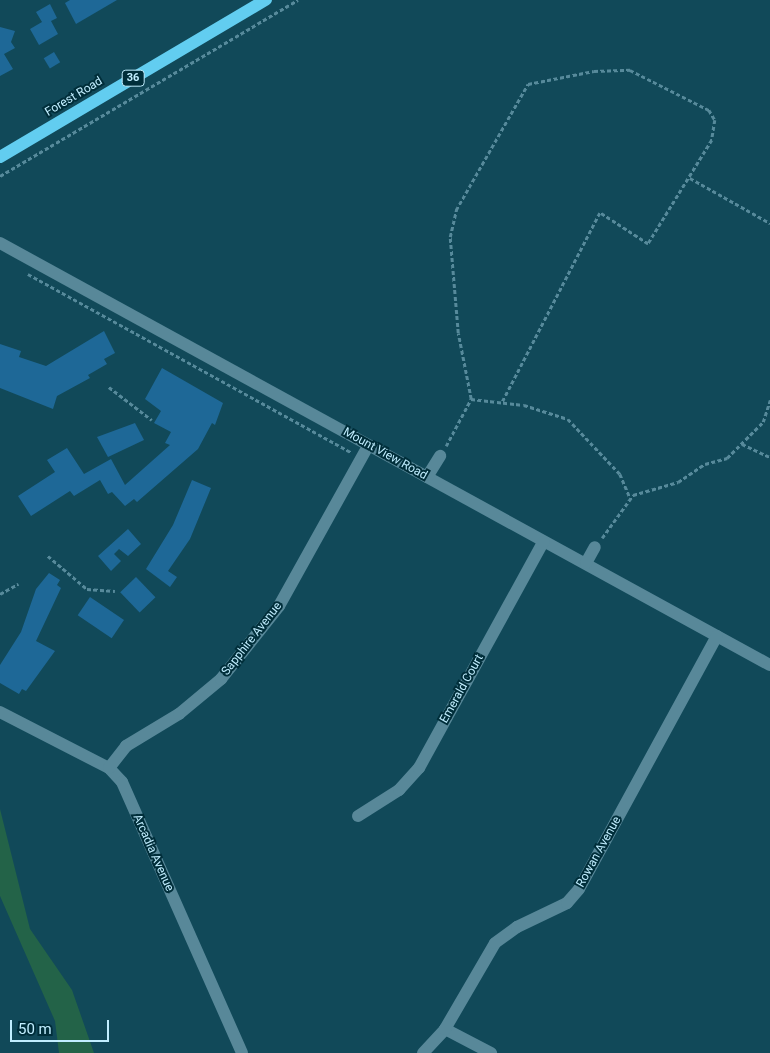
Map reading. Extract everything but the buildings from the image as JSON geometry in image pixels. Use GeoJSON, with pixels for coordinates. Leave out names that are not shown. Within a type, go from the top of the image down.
{"type":"FeatureCollection","features":[{"type":"Feature","properties":{"kind":"main road","name":"Forest Road"},"geometry":{"type":"LineString","coordinates":[[0,157],[266,0]]}},
{"type":"Feature","properties":{"kind":"street","name":"Mount View Road"},"geometry":{"type":"LineString","coordinates":[[0,243],[770,665]]}},
{"type":"Feature","properties":{"kind":"street","name":"Sapphire Avenue"},"geometry":{"type":"LineString","coordinates":[[109,768],[126,746],[179,714],[207,691],[239,656],[279,606],[368,446]]}},
{"type":"Feature","properties":{"kind":"street"},"geometry":{"type":"LineString","coordinates":[[427,477],[440,456]]}},
{"type":"Feature","properties":{"kind":"street","name":"Emerald Court"},"geometry":{"type":"LineString","coordinates":[[358,816],[399,790],[419,768],[543,542]]}},
{"type":"Feature","properties":{"kind":"street"},"geometry":{"type":"LineString","coordinates":[[586,563],[595,547]]}},
{"type":"Feature","properties":{"kind":"street","name":"Rowan Avenue"},"geometry":{"type":"LineString","coordinates":[[423,1053],[445,1029],[495,943],[517,927],[567,903],[579,889],[716,636]]}},
{"type":"Feature","properties":{"kind":"street","name":"Arcadia Avenue"},"geometry":{"type":"LineString","coordinates":[[0,712],[109,768],[122,782],[242,1053]]}},
{"type":"Feature","properties":{"kind":"street"},"geometry":{"type":"LineString","coordinates":[[445,1029],[491,1053]]}},
{"type":"Feature","properties":{"kind":"path"},"geometry":{"type":"LineString","coordinates":[[0,176],[298,0]]}},
{"type":"Feature","properties":{"kind":"path"},"geometry":{"type":"LineString","coordinates":[[440,456],[471,400],[458,333],[450,237],[456,210],[528,84],[585,73],[630,70],[677,90],[709,110],[715,120],[712,140],[648,244],[600,213],[502,403]]}},
{"type":"Feature","properties":{"kind":"path"},"geometry":{"type":"LineString","coordinates":[[690,178],[770,224]]}},
{"type":"Feature","properties":{"kind":"path"},"geometry":{"type":"LineString","coordinates":[[26,273],[351,452]]}},
{"type":"Feature","properties":{"kind":"path"},"geometry":{"type":"LineString","coordinates":[[109,387],[152,420]]}},
{"type":"Feature","properties":{"kind":"path"},"geometry":{"type":"LineString","coordinates":[[471,400],[524,405],[568,419],[620,474],[630,498]]}},
{"type":"Feature","properties":{"kind":"path"},"geometry":{"type":"LineString","coordinates":[[595,547],[630,498],[642,491],[678,482],[706,464],[727,458],[763,422],[770,400]]}},
{"type":"Feature","properties":{"kind":"path"},"geometry":{"type":"LineString","coordinates":[[742,444],[770,457]]}},
{"type":"Feature","properties":{"kind":"path"},"geometry":{"type":"LineString","coordinates":[[48,556],[86,590],[115,591]]}},
{"type":"Feature","properties":{"kind":"path"},"geometry":{"type":"LineString","coordinates":[[0,594],[18,584]]}},
{"type":"Feature","properties":{"kind":"green space"},"geometry":{"type":"Polygon","coordinates":[[[0,809],[30,929],[72,990],[94,1053],[59,1053],[55,1021],[0,896],[0,809]]]}}]}
